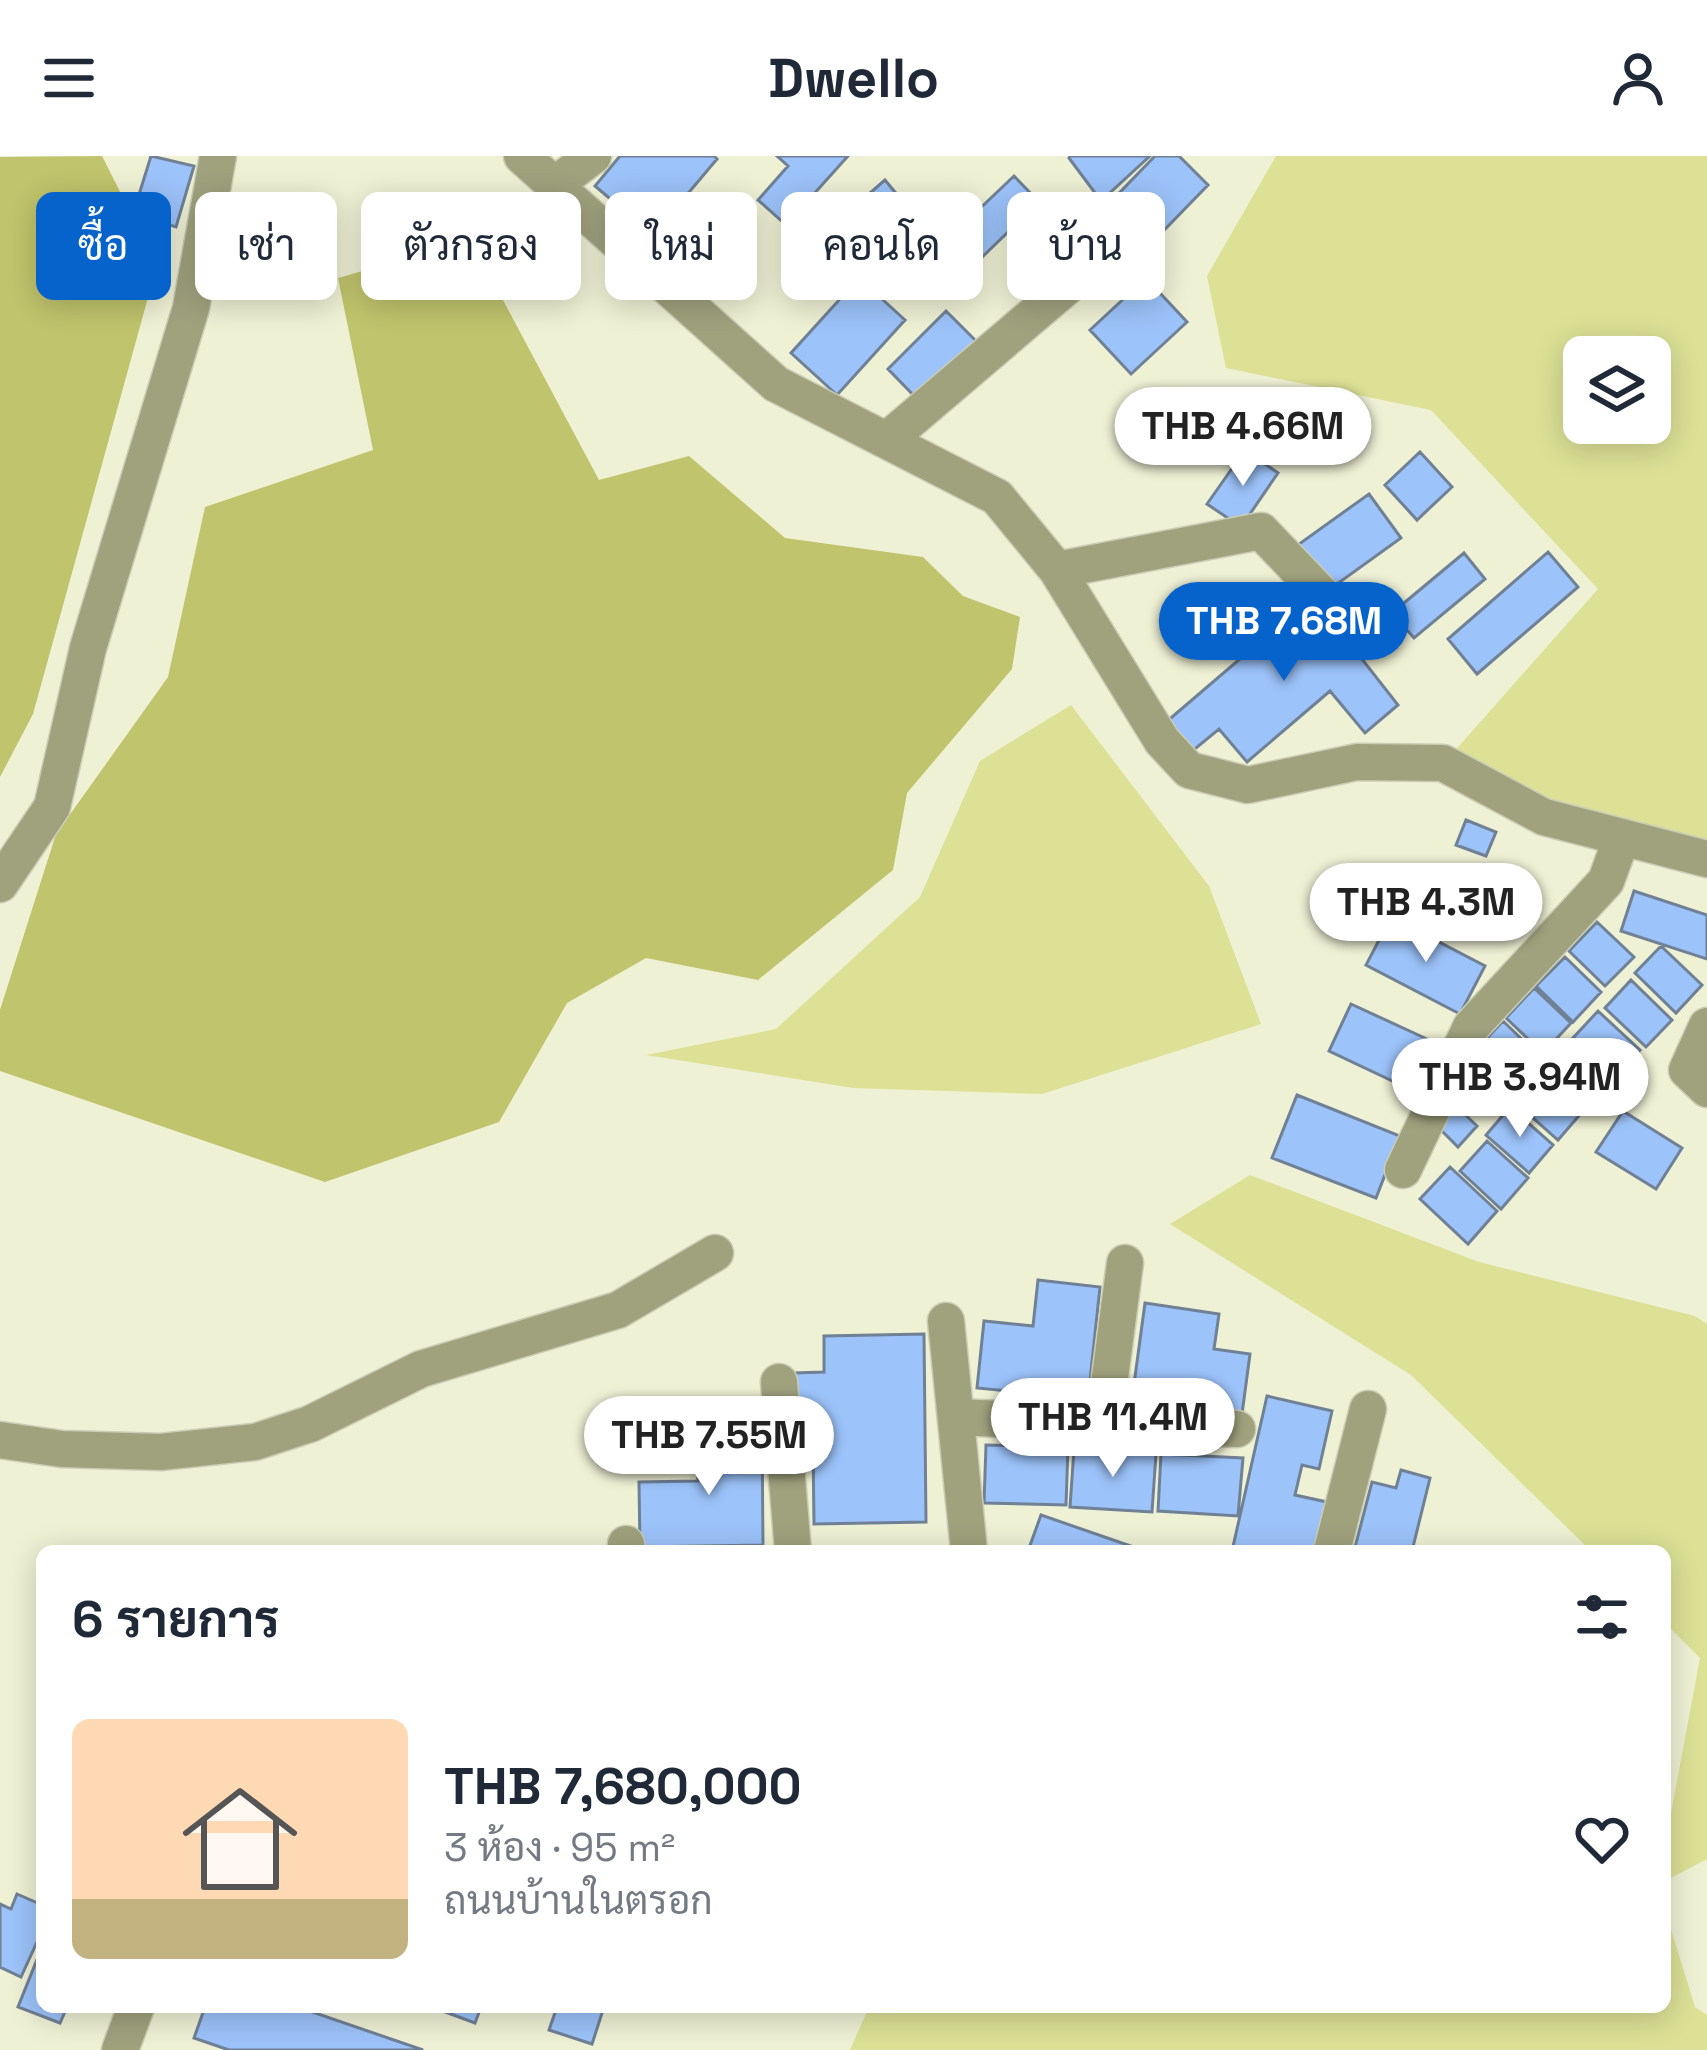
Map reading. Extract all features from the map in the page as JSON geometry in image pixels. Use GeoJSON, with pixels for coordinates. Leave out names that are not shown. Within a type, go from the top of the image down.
{"type":"FeatureCollection","features":[{"type":"Feature","properties":{"kind":"street"},"geometry":{"type":"LineString","coordinates":[[0,884],[52,807],[88,648],[191,308],[218,156]]}},
{"type":"Feature","properties":{"kind":"street"},"geometry":{"type":"LineString","coordinates":[[522,156],[776,384],[997,497],[1057,570],[1162,741],[1189,770],[1248,785],[1358,762],[1444,763],[1544,818],[1707,860]]}},
{"type":"Feature","properties":{"kind":"street"},"geometry":{"type":"LineString","coordinates":[[556,184],[592,156]]}},
{"type":"Feature","properties":{"kind":"street"},"geometry":{"type":"LineString","coordinates":[[887,440],[1051,300]]}},
{"type":"Feature","properties":{"kind":"street"},"geometry":{"type":"LineString","coordinates":[[1057,570],[1261,531],[1349,623]]}},
{"type":"Feature","properties":{"kind":"street"},"geometry":{"type":"LineString","coordinates":[[1403,1170],[1471,1027],[1606,881],[1622,837]]}},
{"type":"Feature","properties":{"kind":"street"},"geometry":{"type":"LineString","coordinates":[[1707,1026],[1687,1070],[1707,1089]]}},
{"type":"Feature","properties":{"kind":"street"},"geometry":{"type":"LineString","coordinates":[[0,1440],[62,1449],[161,1452],[255,1442],[310,1424],[422,1369],[618,1310],[715,1253]]}},
{"type":"Feature","properties":{"kind":"street"},"geometry":{"type":"LineString","coordinates":[[1104,1423],[1125,1263]]}},
{"type":"Feature","properties":{"kind":"street"},"geometry":{"type":"LineString","coordinates":[[946,1321],[968,1545]]}},
{"type":"Feature","properties":{"kind":"street"},"geometry":{"type":"LineString","coordinates":[[779,1382],[793,1545]]}},
{"type":"Feature","properties":{"kind":"street"},"geometry":{"type":"LineString","coordinates":[[1334,1545],[1368,1409]]}},
{"type":"Feature","properties":{"kind":"street"},"geometry":{"type":"LineString","coordinates":[[956,1417],[1237,1429]]}},
{"type":"Feature","properties":{"kind":"street"},"geometry":{"type":"LineString","coordinates":[[120,2050],[134,2013]]}},
{"type":"Feature","properties":{"kind":"shaded area"},"geometry":{"type":"Polygon","coordinates":[[[102,156],[120,192],[36,192],[36,300],[147,300],[33,714],[0,777],[0,157],[102,156]]]}},
{"type":"Feature","properties":{"kind":"shaded area"},"geometry":{"type":"Polygon","coordinates":[[[1276,156],[1707,156],[1707,853],[1444,763],[1598,589],[1431,410],[1226,368],[1207,276],[1276,156]]]}},
{"type":"Feature","properties":{"kind":"shaded area"},"geometry":{"type":"Polygon","coordinates":[[[361,271],[361,300],[503,300],[599,480],[689,456],[785,538],[923,557],[963,596],[1020,617],[1012,669],[907,793],[893,870],[758,980],[646,958],[567,1003],[499,1122],[325,1182],[0,1071],[0,1010],[56,834],[168,677],[205,507],[373,450],[338,278],[361,271]]]}},
{"type":"Feature","properties":{"kind":"shaded area"},"geometry":{"type":"Polygon","coordinates":[[[1071,705],[1209,886],[1261,1024],[1042,1094],[853,1088],[646,1055],[776,1029],[920,897],[980,761],[1071,705]]]}},
{"type":"Feature","properties":{"kind":"shaded area"},"geometry":{"type":"Polygon","coordinates":[[[1250,1175],[1479,1262],[1695,1316],[1707,1324],[1707,1859],[1671,1878],[1671,1813],[1700,1658],[1671,1629],[1671,1545],[1585,1545],[1411,1375],[1170,1224],[1250,1175]]]}},
{"type":"Feature","properties":{"kind":"shaded area"},"geometry":{"type":"Polygon","coordinates":[[[1671,1929],[1695,2007],[1707,2015],[1707,2050],[850,2050],[866,2013],[1671,2013],[1671,1929]]]}},
{"type":"Feature","properties":{"kind":"building"},"geometry":{"type":"Polygon","coordinates":[[[151,156],[194,166],[176,227],[171,225],[171,192],[140,192],[151,156]]]}},
{"type":"Feature","properties":{"kind":"building"},"geometry":{"type":"Polygon","coordinates":[[[620,156],[717,159],[689,192],[605,194],[595,186],[620,156]]]}},
{"type":"Feature","properties":{"kind":"building"},"geometry":{"type":"Polygon","coordinates":[[[777,156],[848,156],[816,192],[781,192],[781,221],[758,200],[788,166],[777,156]]]}},
{"type":"Feature","properties":{"kind":"building"},"geometry":{"type":"Polygon","coordinates":[[[1070,156],[1150,156],[1111,192],[1094,192],[1070,156]]]}},
{"type":"Feature","properties":{"kind":"building"},"geometry":{"type":"Polygon","coordinates":[[[1155,156],[1179,156],[1208,185],[1165,229],[1165,192],[1120,192],[1155,156]]]}},
{"type":"Feature","properties":{"kind":"building"},"geometry":{"type":"Polygon","coordinates":[[[1014,176],[1029,192],[1007,192],[1007,233],[983,256],[983,206],[1014,176]]]}},
{"type":"Feature","properties":{"kind":"building"},"geometry":{"type":"Polygon","coordinates":[[[885,180],[895,192],[871,192],[885,180]]]}},
{"type":"Feature","properties":{"kind":"building"},"geometry":{"type":"Polygon","coordinates":[[[1165,298],[1187,322],[1131,374],[1090,330],[1122,300],[1165,298]]]}},
{"type":"Feature","properties":{"kind":"building"},"geometry":{"type":"Polygon","coordinates":[[[839,300],[883,300],[905,320],[837,395],[791,353],[839,300]]]}},
{"type":"Feature","properties":{"kind":"building"},"geometry":{"type":"Polygon","coordinates":[[[946,311],[981,346],[923,405],[888,369],[946,311]]]}},
{"type":"Feature","properties":{"kind":"building"},"geometry":{"type":"Polygon","coordinates":[[[1245,450],[1278,473],[1241,527],[1207,504],[1245,450]]]}},
{"type":"Feature","properties":{"kind":"building"},"geometry":{"type":"Polygon","coordinates":[[[1420,452],[1452,487],[1417,520],[1385,485],[1420,452]]]}},
{"type":"Feature","properties":{"kind":"building"},"geometry":{"type":"Polygon","coordinates":[[[1369,494],[1401,538],[1326,592],[1295,547],[1369,494]]]}},
{"type":"Feature","properties":{"kind":"building"},"geometry":{"type":"Polygon","coordinates":[[[1548,552],[1578,587],[1477,674],[1448,639],[1548,552]]]}},
{"type":"Feature","properties":{"kind":"building"},"geometry":{"type":"Polygon","coordinates":[[[1464,553],[1485,579],[1414,638],[1392,613],[1464,553]]]}},
{"type":"Feature","properties":{"kind":"building"},"geometry":{"type":"Polygon","coordinates":[[[1307,589],[1398,705],[1365,733],[1330,691],[1247,762],[1219,729],[1190,753],[1165,723],[1283,622],[1277,614],[1307,589]]]}},
{"type":"Feature","properties":{"kind":"building"},"geometry":{"type":"Polygon","coordinates":[[[1466,820],[1496,832],[1486,856],[1456,845],[1466,820]]]}},
{"type":"Feature","properties":{"kind":"building"},"geometry":{"type":"Polygon","coordinates":[[[1634,891],[1707,915],[1707,959],[1621,931],[1634,891]]]}},
{"type":"Feature","properties":{"kind":"building"},"geometry":{"type":"Polygon","coordinates":[[[1391,917],[1485,966],[1460,1014],[1366,965],[1391,917]]]}},
{"type":"Feature","properties":{"kind":"building"},"geometry":{"type":"Polygon","coordinates":[[[1597,922],[1634,957],[1605,986],[1569,951],[1597,922]]]}},
{"type":"Feature","properties":{"kind":"building"},"geometry":{"type":"Polygon","coordinates":[[[1661,946],[1702,985],[1676,1013],[1635,973],[1661,946]]]}},
{"type":"Feature","properties":{"kind":"building"},"geometry":{"type":"Polygon","coordinates":[[[1565,957],[1601,992],[1573,1022],[1536,986],[1565,957]]]}},
{"type":"Feature","properties":{"kind":"building"},"geometry":{"type":"Polygon","coordinates":[[[1631,980],[1672,1020],[1646,1047],[1605,1008],[1631,980]]]}},
{"type":"Feature","properties":{"kind":"building"},"geometry":{"type":"Polygon","coordinates":[[[1534,988],[1571,1023],[1543,1053],[1506,1018],[1534,988]]]}},
{"type":"Feature","properties":{"kind":"building"},"geometry":{"type":"Polygon","coordinates":[[[1351,1004],[1442,1046],[1420,1094],[1329,1051],[1351,1004]]]}},
{"type":"Feature","properties":{"kind":"building"},"geometry":{"type":"Polygon","coordinates":[[[1598,1011],[1640,1050],[1614,1077],[1573,1038],[1598,1011]]]}},
{"type":"Feature","properties":{"kind":"building"},"geometry":{"type":"Polygon","coordinates":[[[1503,1021],[1539,1056],[1512,1086],[1475,1051],[1503,1021]]]}},
{"type":"Feature","properties":{"kind":"building"},"geometry":{"type":"Polygon","coordinates":[[[1567,1043],[1611,1081],[1586,1109],[1543,1072],[1567,1043]]]}},
{"type":"Feature","properties":{"kind":"building"},"geometry":{"type":"Polygon","coordinates":[[[1475,1063],[1502,1088],[1486,1104],[1460,1078],[1475,1063]]]}},
{"type":"Feature","properties":{"kind":"building"},"geometry":{"type":"Polygon","coordinates":[[[1539,1074],[1583,1111],[1558,1140],[1515,1102],[1539,1074]]]}},
{"type":"Feature","properties":{"kind":"building"},"geometry":{"type":"Polygon","coordinates":[[[1297,1095],[1400,1136],[1376,1198],[1272,1158],[1297,1095]]]}},
{"type":"Feature","properties":{"kind":"building"},"geometry":{"type":"Polygon","coordinates":[[[1454,1104],[1477,1126],[1458,1147],[1435,1124],[1454,1104]]]}},
{"type":"Feature","properties":{"kind":"building"},"geometry":{"type":"Polygon","coordinates":[[[1510,1107],[1553,1145],[1529,1173],[1486,1135],[1510,1107]]]}},
{"type":"Feature","properties":{"kind":"building"},"geometry":{"type":"Polygon","coordinates":[[[1623,1111],[1682,1148],[1656,1189],[1596,1152],[1623,1111]]]}},
{"type":"Feature","properties":{"kind":"building"},"geometry":{"type":"Polygon","coordinates":[[[1487,1141],[1528,1178],[1501,1209],[1460,1171],[1487,1141]]]}},
{"type":"Feature","properties":{"kind":"building"},"geometry":{"type":"Polygon","coordinates":[[[1450,1167],[1497,1211],[1468,1244],[1420,1199],[1450,1167]]]}},
{"type":"Feature","properties":{"kind":"building"},"geometry":{"type":"Polygon","coordinates":[[[1038,1280],[1100,1287],[1088,1399],[977,1388],[984,1321],[1033,1326],[1038,1280]]]}},
{"type":"Feature","properties":{"kind":"building"},"geometry":{"type":"Polygon","coordinates":[[[1145,1303],[1219,1314],[1214,1349],[1250,1354],[1242,1414],[1132,1399],[1145,1303]]]}},
{"type":"Feature","properties":{"kind":"building"},"geometry":{"type":"Polygon","coordinates":[[[924,1334],[926,1522],[814,1524],[813,1443],[800,1443],[794,1373],[824,1372],[824,1336],[924,1334]]]}},
{"type":"Feature","properties":{"kind":"building"},"geometry":{"type":"Polygon","coordinates":[[[1267,1396],[1332,1411],[1319,1469],[1302,1465],[1295,1495],[1327,1502],[1316,1545],[1233,1545],[1267,1396]]]}},
{"type":"Feature","properties":{"kind":"building"},"geometry":{"type":"Polygon","coordinates":[[[762,1432],[763,1545],[640,1545],[639,1482],[698,1481],[697,1433],[762,1432]]]}},
{"type":"Feature","properties":{"kind":"building"},"geometry":{"type":"Polygon","coordinates":[[[986,1445],[1068,1447],[1066,1505],[984,1503],[986,1445]]]}},
{"type":"Feature","properties":{"kind":"building"},"geometry":{"type":"Polygon","coordinates":[[[1074,1449],[1156,1454],[1152,1512],[1070,1507],[1074,1449]]]}},
{"type":"Feature","properties":{"kind":"building"},"geometry":{"type":"Polygon","coordinates":[[[1161,1454],[1243,1458],[1238,1516],[1158,1511],[1161,1454]]]}},
{"type":"Feature","properties":{"kind":"building"},"geometry":{"type":"Polygon","coordinates":[[[1401,1470],[1430,1478],[1413,1545],[1356,1545],[1372,1482],[1396,1488],[1401,1470]]]}},
{"type":"Feature","properties":{"kind":"building"},"geometry":{"type":"Polygon","coordinates":[[[1041,1515],[1128,1545],[1030,1545],[1041,1515]]]}},
{"type":"Feature","properties":{"kind":"building"},"geometry":{"type":"Polygon","coordinates":[[[17,1894],[36,1902],[36,1944],[21,1977],[0,1967],[0,1904],[11,1909],[17,1894]]]}},
{"type":"Feature","properties":{"kind":"building"},"geometry":{"type":"Polygon","coordinates":[[[36,1962],[36,2013],[64,2013],[60,2023],[18,2007],[36,1962]]]}},
{"type":"Feature","properties":{"kind":"building"},"geometry":{"type":"Polygon","coordinates":[[[203,2013],[315,2013],[423,2050],[229,2050],[194,2038],[203,2013]]]}},
{"type":"Feature","properties":{"kind":"building"},"geometry":{"type":"Polygon","coordinates":[[[448,2013],[479,2013],[475,2023],[448,2013]]]}},
{"type":"Feature","properties":{"kind":"building"},"geometry":{"type":"Polygon","coordinates":[[[555,2013],[602,2013],[592,2044],[549,2030],[555,2013]]]}}]}
